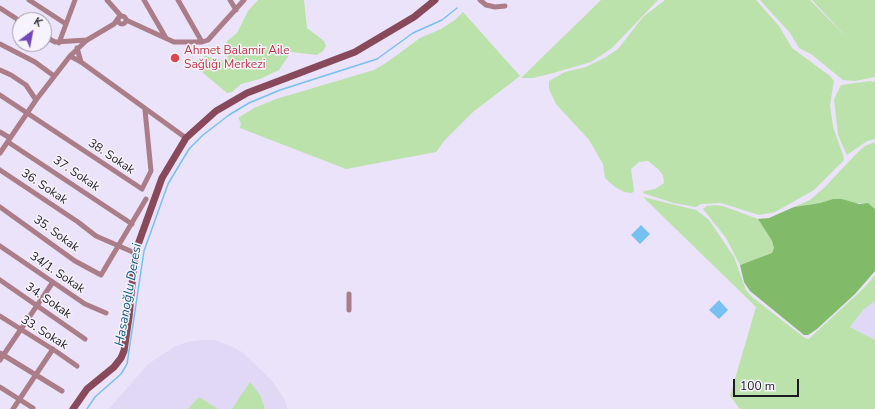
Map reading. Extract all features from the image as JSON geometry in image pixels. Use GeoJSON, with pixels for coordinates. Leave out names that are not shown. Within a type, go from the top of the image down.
{"type":"FeatureCollection","features":[{"type":"Feature","properties":{"kind":"street"},"geometry":{"type":"LineString","coordinates":[[29,0],[66,24]]}},
{"type":"Feature","properties":{"kind":"street"},"geometry":{"type":"LineString","coordinates":[[59,42],[75,0]]}},
{"type":"Feature","properties":{"kind":"street"},"geometry":{"type":"LineString","coordinates":[[107,0],[120,17]]}},
{"type":"Feature","properties":{"kind":"street"},"geometry":{"type":"LineString","coordinates":[[144,0],[167,39]]}},
{"type":"Feature","properties":{"kind":"street"},"geometry":{"type":"LineString","coordinates":[[178,0],[202,42]]}},
{"type":"Feature","properties":{"kind":"street"},"geometry":{"type":"LineString","coordinates":[[230,0],[236,10]]}},
{"type":"Feature","properties":{"kind":"street"},"geometry":{"type":"LineString","coordinates":[[114,24],[124,22],[174,42],[202,42],[208,40],[244,0]]}},
{"type":"Feature","properties":{"kind":"street"},"geometry":{"type":"LineString","coordinates":[[73,409],[87,390],[118,363],[124,351],[134,280],[135,253],[162,178],[186,138],[216,111],[247,93],[356,52],[414,17],[436,0]]}},
{"type":"Feature","properties":{"kind":"street"},"geometry":{"type":"LineString","coordinates":[[480,0],[486,5],[495,7],[505,6]]}},
{"type":"Feature","properties":{"kind":"street"},"geometry":{"type":"LineString","coordinates":[[0,8],[12,16]]}},
{"type":"Feature","properties":{"kind":"street"},"geometry":{"type":"LineString","coordinates":[[0,153],[36,100],[70,56],[87,40],[114,24],[120,17],[125,16],[124,22]]}},
{"type":"Feature","properties":{"kind":"street"},"geometry":{"type":"LineString","coordinates":[[52,41],[87,40]]}},
{"type":"Feature","properties":{"kind":"street"},"geometry":{"type":"LineString","coordinates":[[0,44],[35,62],[54,76]]}},
{"type":"Feature","properties":{"kind":"street"},"geometry":{"type":"LineString","coordinates":[[78,48],[81,62]]}},
{"type":"Feature","properties":{"kind":"street"},"geometry":{"type":"LineString","coordinates":[[70,56],[81,62],[145,110],[186,138]]}},
{"type":"Feature","properties":{"kind":"street"},"geometry":{"type":"LineString","coordinates":[[0,70],[26,85],[36,100]]}},
{"type":"Feature","properties":{"kind":"street","name":"38. Sokak"},"geometry":{"type":"LineString","coordinates":[[0,95],[28,112],[142,189],[151,171],[145,110]]}},
{"type":"Feature","properties":{"kind":"street","name":"37. Sokak"},"geometry":{"type":"LineString","coordinates":[[0,132],[9,140],[132,224]]}},
{"type":"Feature","properties":{"kind":"street","name":"36. Sokak"},"geometry":{"type":"LineString","coordinates":[[0,170],[78,222],[96,236],[135,253]]}},
{"type":"Feature","properties":{"kind":"street"},"geometry":{"type":"LineString","coordinates":[[117,246],[132,224],[146,199]]}},
{"type":"Feature","properties":{"kind":"street","name":"35. Sokak"},"geometry":{"type":"LineString","coordinates":[[0,207],[75,261],[101,275],[117,246]]}},
{"type":"Feature","properties":{"kind":"street","name":"34/1. Sokak"},"geometry":{"type":"LineString","coordinates":[[0,246],[85,304],[106,314]]}},
{"type":"Feature","properties":{"kind":"street","name":"34. Sokak"},"geometry":{"type":"LineString","coordinates":[[0,280],[85,339]]}},
{"type":"Feature","properties":{"kind":"street"},"geometry":{"type":"LineString","coordinates":[[0,360],[2,354],[53,282]]}},
{"type":"Feature","properties":{"kind":"street"},"geometry":{"type":"LineString","coordinates":[[349,294],[349,310]]}},
{"type":"Feature","properties":{"kind":"street","name":"33. Sokak"},"geometry":{"type":"LineString","coordinates":[[0,316],[77,366]]}},
{"type":"Feature","properties":{"kind":"street"},"geometry":{"type":"LineString","coordinates":[[13,409],[53,349]]}},
{"type":"Feature","properties":{"kind":"street"},"geometry":{"type":"LineString","coordinates":[[2,354],[62,391]]}},
{"type":"Feature","properties":{"kind":"street"},"geometry":{"type":"LineString","coordinates":[[0,387],[32,408]]}},
{"type":"Feature","properties":{"kind":"shaded area"},"geometry":{"type":"Polygon","coordinates":[[[875,301],[875,340],[850,327],[863,310],[875,301]]]}},
{"type":"Feature","properties":{"kind":"shaded area"},"geometry":{"type":"Polygon","coordinates":[[[214,340],[242,352],[272,381],[285,400],[287,409],[109,409],[148,364],[174,347],[187,342],[214,340]]]}},
{"type":"Feature","properties":{"kind":"green space"},"geometry":{"type":"Polygon","coordinates":[[[258,0],[304,0],[307,28],[324,41],[326,46],[323,51],[317,55],[291,52],[279,70],[260,79],[241,84],[232,92],[227,93],[202,72],[196,68],[189,67],[190,64],[205,56],[228,62],[227,41],[237,33],[248,11],[258,0]]]}},
{"type":"Feature","properties":{"kind":"green space"},"geometry":{"type":"Polygon","coordinates":[[[601,0],[658,0],[612,48],[591,62],[533,78],[521,78],[601,0]]]}},
{"type":"Feature","properties":{"kind":"green space"},"geometry":{"type":"Polygon","coordinates":[[[665,0],[756,0],[779,26],[792,48],[830,76],[834,81],[830,105],[833,127],[844,160],[814,190],[775,212],[759,215],[721,203],[701,204],[696,207],[673,203],[643,193],[644,191],[655,189],[664,183],[663,175],[648,161],[639,162],[631,169],[634,191],[632,193],[624,192],[615,187],[605,178],[603,164],[589,140],[556,104],[549,89],[549,81],[565,72],[586,67],[618,49],[643,17],[665,0]]]}},
{"type":"Feature","properties":{"kind":"green space"},"geometry":{"type":"Polygon","coordinates":[[[760,0],[810,0],[849,40],[812,0],[875,0],[875,77],[855,81],[843,80],[811,54],[799,48],[790,33],[760,0]]]}},
{"type":"Feature","properties":{"kind":"green space"},"geometry":{"type":"Polygon","coordinates":[[[463,12],[520,76],[473,112],[444,141],[436,152],[346,169],[240,128],[241,123],[238,118],[254,108],[276,99],[374,70],[420,38],[441,29],[455,20],[463,12]]]}},
{"type":"Feature","properties":{"kind":"green space"},"geometry":{"type":"Polygon","coordinates":[[[870,81],[875,82],[875,139],[867,141],[847,155],[838,135],[834,99],[841,85],[870,81]]]}},
{"type":"Feature","properties":{"kind":"green space"},"geometry":{"type":"Polygon","coordinates":[[[875,142],[875,209],[868,203],[852,203],[842,199],[833,199],[820,203],[794,207],[810,200],[825,187],[859,151],[865,146],[875,142]]]}},
{"type":"Feature","properties":{"kind":"green space"},"geometry":{"type":"Polygon","coordinates":[[[643,197],[696,210],[709,220],[734,257],[746,290],[752,297],[805,338],[809,339],[865,287],[875,275],[875,301],[863,310],[850,327],[875,340],[875,409],[740,409],[730,396],[756,307],[643,197]]]}},
{"type":"Feature","properties":{"kind":"green space"},"geometry":{"type":"Polygon","coordinates":[[[833,199],[842,199],[859,204],[868,203],[875,209],[875,271],[855,294],[817,329],[808,335],[804,335],[750,291],[744,282],[740,265],[772,253],[774,248],[772,241],[758,219],[769,218],[794,207],[820,203],[833,199]]]}},
{"type":"Feature","properties":{"kind":"green space"},"geometry":{"type":"Polygon","coordinates":[[[707,206],[723,206],[758,219],[772,241],[774,248],[772,253],[740,265],[726,238],[703,209],[707,206]]]}},
{"type":"Feature","properties":{"kind":"green space"},"geometry":{"type":"Polygon","coordinates":[[[250,382],[260,395],[265,409],[232,409],[250,382]]]}},
{"type":"Feature","properties":{"kind":"green space"},"geometry":{"type":"Polygon","coordinates":[[[199,397],[218,409],[188,409],[199,397]]]}},
{"type":"Feature","properties":{"kind":"water"},"geometry":{"type":"Polygon","coordinates":[[[641,225],[650,234],[640,244],[631,235],[641,225]]]}},
{"type":"Feature","properties":{"kind":"water"},"geometry":{"type":"Polygon","coordinates":[[[719,300],[728,310],[719,319],[709,310],[719,300]]]}},
{"type":"Feature","properties":{"kind":"waterway","name":"Hasanoğlu Deresi"},"geometry":{"type":"LineString","coordinates":[[87,409],[95,397],[121,374],[127,364],[144,251],[168,184],[189,149],[203,135],[229,115],[249,103],[280,90],[377,59],[413,33],[442,20],[457,8]]}},
{"type":"Feature","properties":{"kind":"place","name":"Ahmet Balamir Aile Sağlığı Merkezi"},"geometry":{"type":"Point","coordinates":[175,58]}}]}
